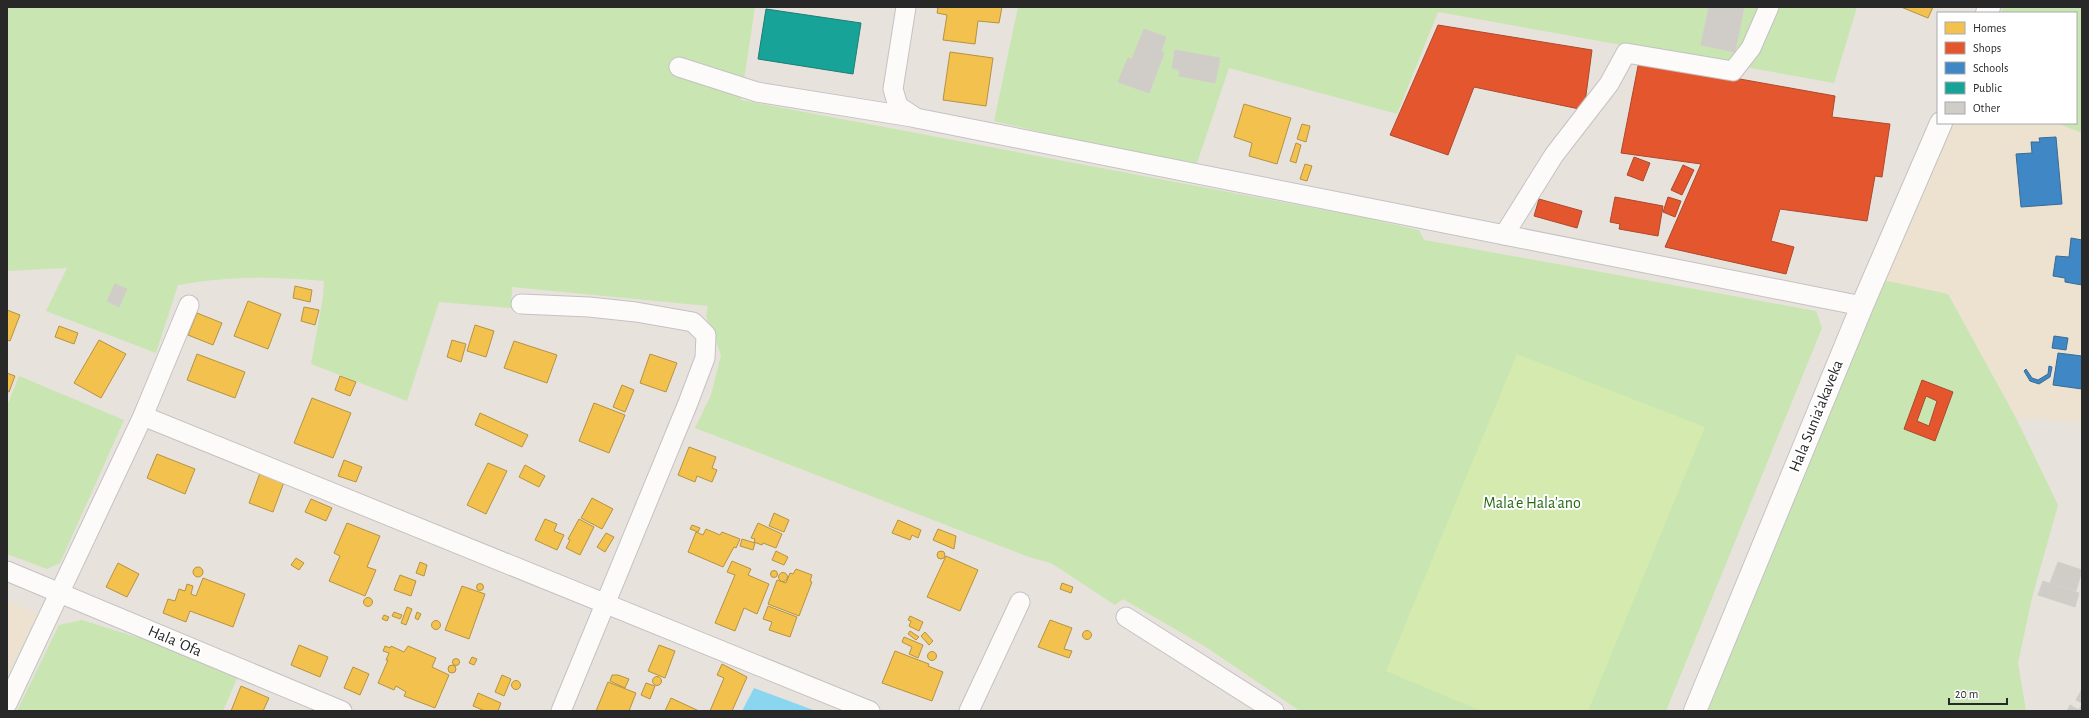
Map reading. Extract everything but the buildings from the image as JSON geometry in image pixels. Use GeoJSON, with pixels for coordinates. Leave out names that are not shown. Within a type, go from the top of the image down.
{"type":"FeatureCollection","features":[{"type":"Feature","properties":{"kind":"street"},"geometry":{"type":"LineString","coordinates":[[906,7],[893,89],[898,106],[916,118]]}},
{"type":"Feature","properties":{"kind":"street"},"geometry":{"type":"LineString","coordinates":[[1504,235],[1554,155],[1608,84],[1626,53],[1733,71],[1751,48],[1770,7]]}},
{"type":"Feature","properties":{"kind":"street"},"geometry":{"type":"LineString","coordinates":[[679,67],[757,92],[916,118],[1862,306]]}},
{"type":"Feature","properties":{"kind":"street","name":"Hala Sunia'akaveka"},"geometry":{"type":"LineString","coordinates":[[1695,711],[1862,306],[1941,124]]}},
{"type":"Feature","properties":{"kind":"street"},"geometry":{"type":"LineString","coordinates":[[521,304],[589,307],[636,312],[693,322],[706,335],[705,358],[688,403],[561,711]]}},
{"type":"Feature","properties":{"kind":"street"},"geometry":{"type":"LineString","coordinates":[[7,704],[143,416],[189,305]]}},
{"type":"Feature","properties":{"kind":"street"},"geometry":{"type":"LineString","coordinates":[[143,416],[870,711]]}},
{"type":"Feature","properties":{"kind":"street","name":"Hala 'Ofa"},"geometry":{"type":"LineString","coordinates":[[7,571],[342,711]]}},
{"type":"Feature","properties":{"kind":"street"},"geometry":{"type":"LineString","coordinates":[[969,711],[1020,602]]}},
{"type":"Feature","properties":{"kind":"street"},"geometry":{"type":"LineString","coordinates":[[1126,617],[1274,711]]}},
{"type":"Feature","properties":{"kind":"shaded area"},"geometry":{"type":"Polygon","coordinates":[[[1955,124],[2060,124],[2082,133],[2082,422],[2016,418],[1948,294],[1883,280],[1955,124]]]}},
{"type":"Feature","properties":{"kind":"shaded area"},"geometry":{"type":"Polygon","coordinates":[[[7,600],[38,615],[7,677],[7,600]]]}},
{"type":"Feature","properties":{"kind":"green space","name":"Mala'e Hala'ano"},"geometry":{"type":"Polygon","coordinates":[[[7,7],[755,7],[741,100],[1361,217],[1419,230],[1424,240],[1816,311],[1822,328],[1666,711],[1300,711],[1206,647],[1123,599],[1115,605],[1051,563],[1029,557],[695,428],[711,395],[721,355],[706,316],[708,306],[512,287],[511,308],[439,302],[407,401],[311,364],[323,297],[324,281],[288,278],[232,278],[178,285],[156,353],[46,311],[67,268],[7,271],[7,7]]]}},
{"type":"Feature","properties":{"kind":"green space"},"geometry":{"type":"Polygon","coordinates":[[[1018,7],[1857,7],[1834,83],[1438,12],[1397,114],[1229,68],[1195,169],[994,121],[1018,7]]]}},
{"type":"Feature","properties":{"kind":"green space"},"geometry":{"type":"Polygon","coordinates":[[[2003,7],[2082,7],[2082,133],[2060,124],[2077,124],[2077,12],[2001,12],[2003,7]]]}},
{"type":"Feature","properties":{"kind":"green space"},"geometry":{"type":"Polygon","coordinates":[[[1883,280],[1948,294],[2016,418],[2058,505],[2032,598],[2018,663],[2026,711],[1706,711],[1883,280]]]}},
{"type":"Feature","properties":{"kind":"green space","name":"Mala'e Hala'ano"},"geometry":{"type":"Polygon","coordinates":[[[1517,354],[1705,427],[1588,711],[1481,711],[1386,671],[1517,354]]]}},
{"type":"Feature","properties":{"kind":"green space"},"geometry":{"type":"Polygon","coordinates":[[[19,376],[124,420],[60,563],[47,569],[7,554],[7,406],[19,376]]]}},
{"type":"Feature","properties":{"kind":"green space"},"geometry":{"type":"Polygon","coordinates":[[[82,620],[178,650],[238,676],[223,711],[17,711],[59,625],[82,620]]]}},
{"type":"Feature","properties":{"kind":"water"},"geometry":{"type":"Polygon","coordinates":[[[754,688],[816,711],[742,711],[754,688]]]}}]}
